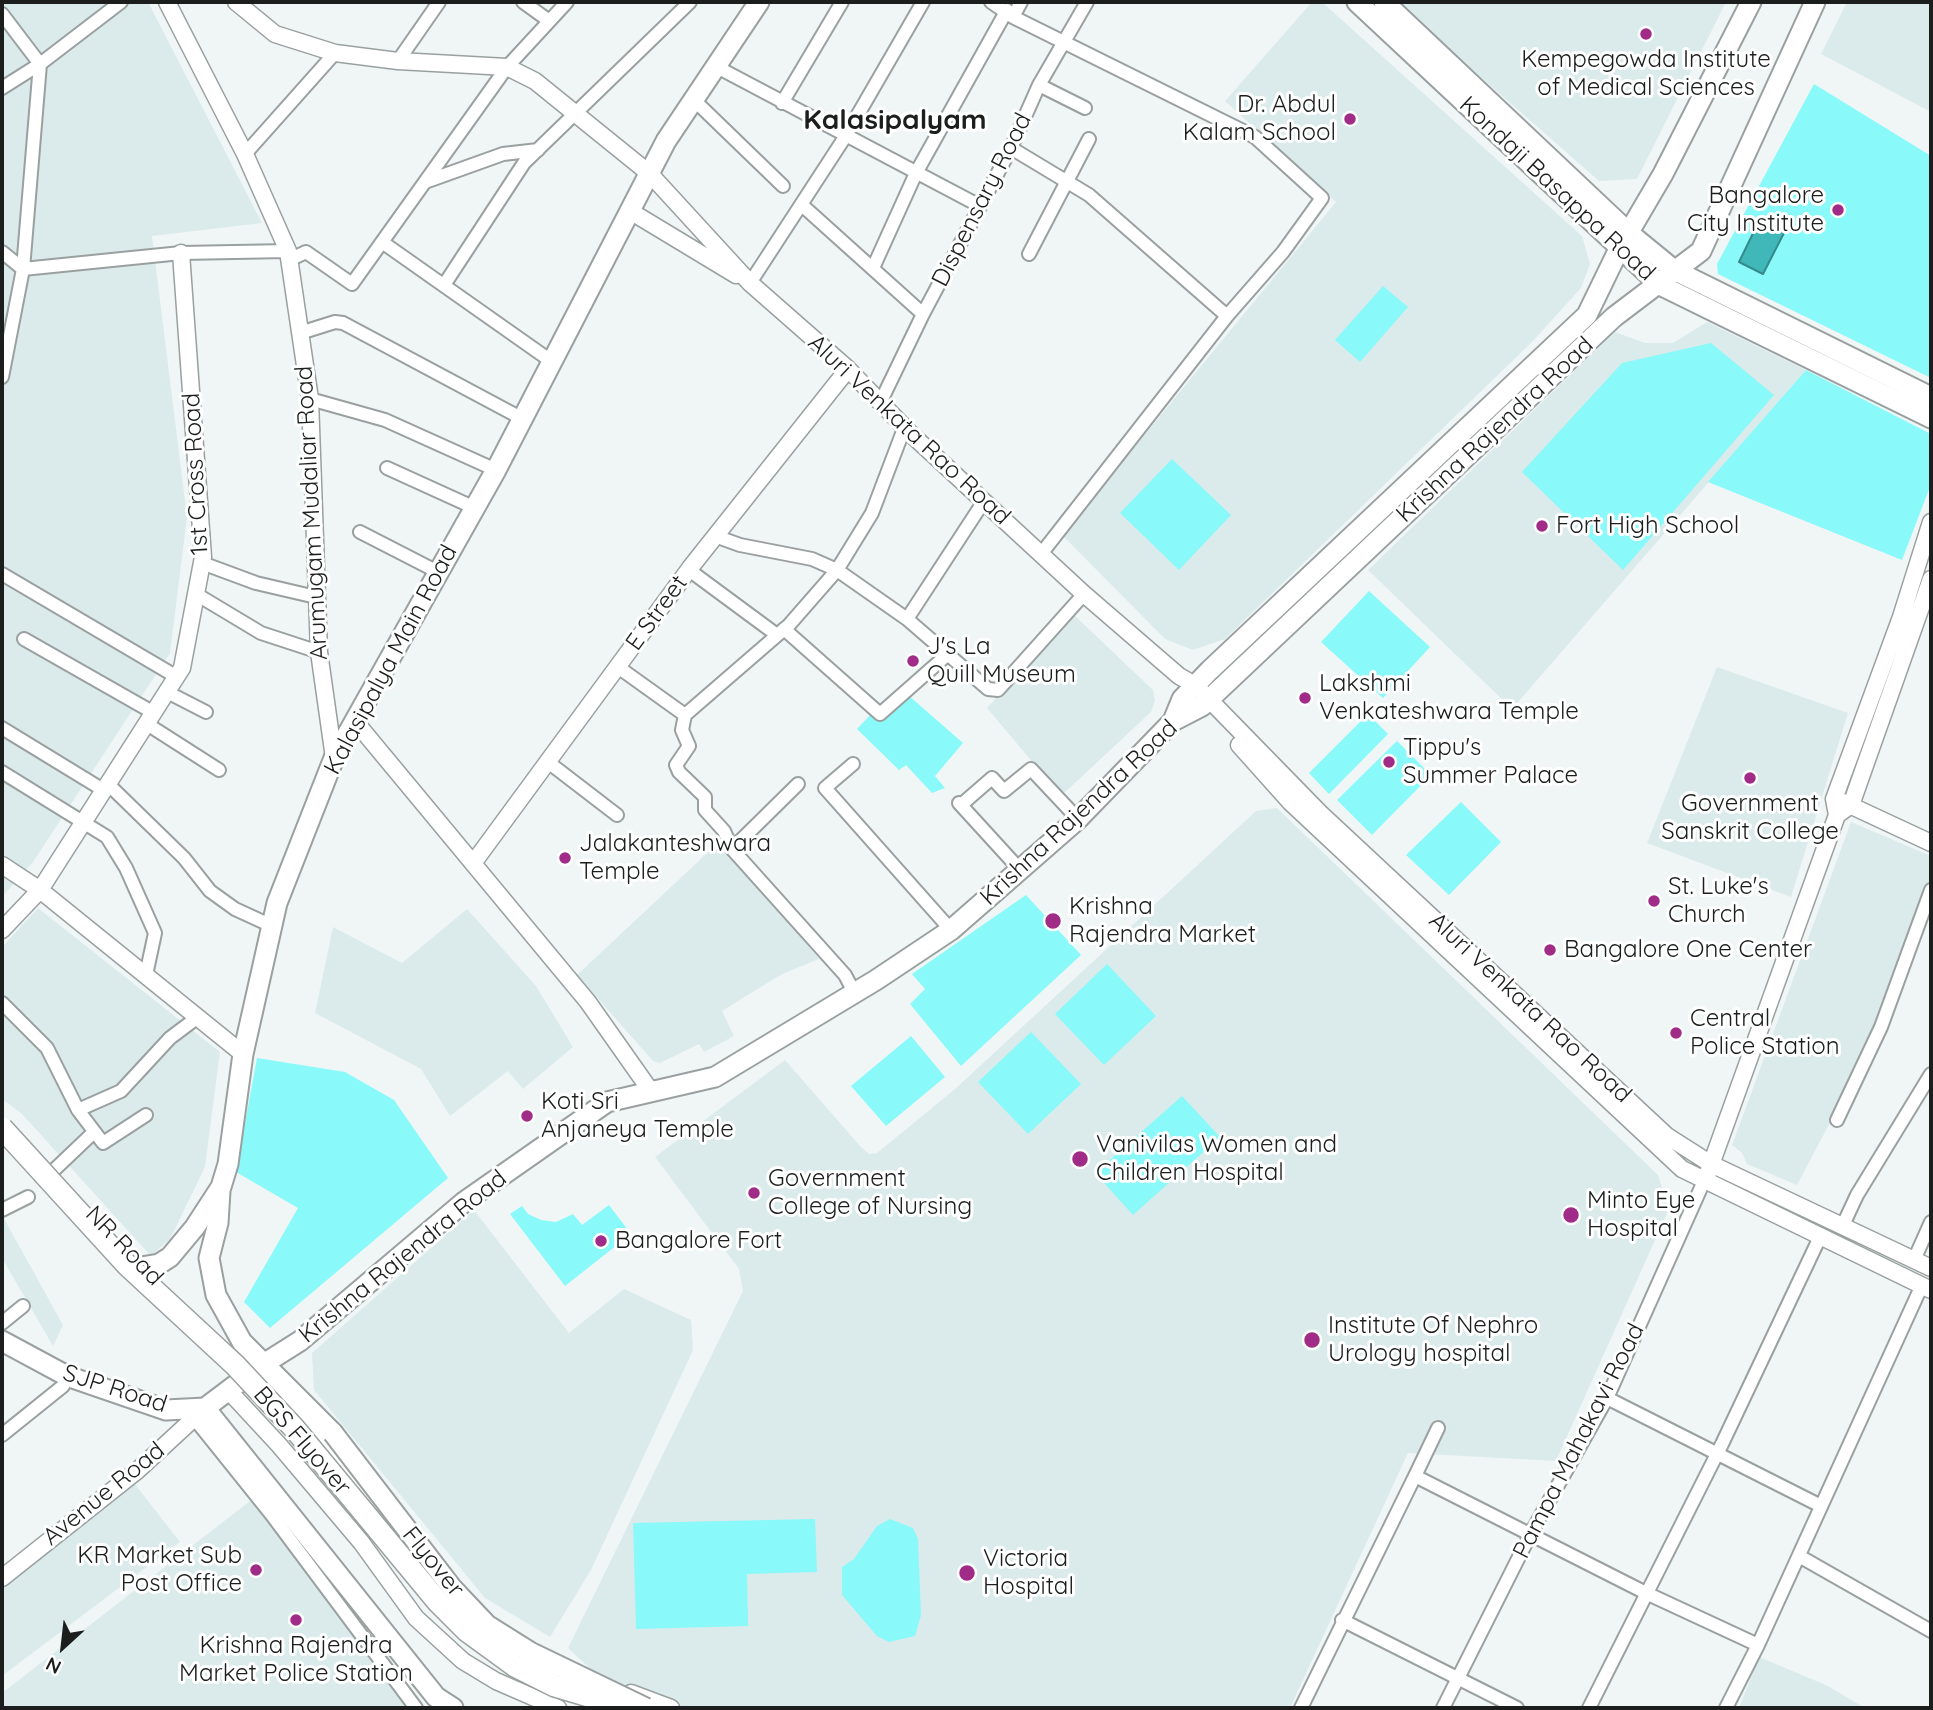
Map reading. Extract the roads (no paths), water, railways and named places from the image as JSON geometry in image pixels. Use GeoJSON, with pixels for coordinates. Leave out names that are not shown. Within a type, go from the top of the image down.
{"type":"FeatureCollection","features":[{"type":"Feature","properties":{"kind":"highway","name":"BGS Flyover"},"geometry":{"type":"LineString","coordinates":[[2,1128],[127,1265],[235,1364],[294,1428],[438,1602],[467,1631],[515,1667],[555,1686],[629,1708]]}},
{"type":"Feature","properties":{"kind":"highway","name":"BGS Flyover"},"geometry":{"type":"LineString","coordinates":[[2,1145],[150,1305],[233,1378],[287,1437],[454,1635],[508,1676],[547,1694],[593,1708]]}},
{"type":"Feature","properties":{"kind":"main road","name":"Arumugam Mudaliar Road"},"geometry":{"type":"LineString","coordinates":[[167,2],[245,154],[288,256],[310,399],[319,652],[334,758]]}},
{"type":"Feature","properties":{"kind":"main road"},"geometry":{"type":"LineString","coordinates":[[236,2],[275,34],[335,53],[398,61],[508,67]]}},
{"type":"Feature","properties":{"kind":"main road","name":"Kalasipalya Main Road"},"geometry":{"type":"LineString","coordinates":[[141,1267],[159,1264],[170,1257],[195,1227],[221,1187],[228,1164],[243,1054],[277,904],[334,758],[496,470],[630,211],[692,99],[759,2]]}},
{"type":"Feature","properties":{"kind":"main road","name":"Kondaji Basappa Road"},"geometry":{"type":"LineString","coordinates":[[1357,2],[1667,278],[1931,418]]}},
{"type":"Feature","properties":{"kind":"main road","name":"Kondaji Basappa Road"},"geometry":{"type":"LineString","coordinates":[[1384,2],[1625,241]]}},
{"type":"Feature","properties":{"kind":"main road","name":"Krishna Rajendra Road"},"geometry":{"type":"LineString","coordinates":[[1194,691],[1587,315],[1751,2]]}},
{"type":"Feature","properties":{"kind":"main road","name":"Krishna Rajendra Road"},"geometry":{"type":"LineString","coordinates":[[228,1390],[300,1341],[464,1202],[607,1102],[715,1077],[951,930],[1022,872],[1078,819],[1173,720],[1182,699],[1614,317],[1701,251],[1815,2]]}},
{"type":"Feature","properties":{"kind":"main road","name":"Aluri Venkata Rao Road"},"geometry":{"type":"LineString","coordinates":[[508,67],[535,80],[650,174],[750,283],[848,369],[984,501],[1194,691],[1320,813],[1657,1127],[1711,1164],[1931,1268]]}},
{"type":"Feature","properties":{"kind":"main road"},"geometry":{"type":"LineString","coordinates":[[630,211],[750,283]]}},
{"type":"Feature","properties":{"kind":"main road","name":"1st Cross Road"},"geometry":{"type":"LineString","coordinates":[[2,930],[40,890],[182,668],[202,563],[181,253]]}},
{"type":"Feature","properties":{"kind":"main road","name":"Kondaji Basappa Road"},"geometry":{"type":"LineString","coordinates":[[1667,278],[1931,397]]}},
{"type":"Feature","properties":{"kind":"main road","name":"E Street"},"geometry":{"type":"LineString","coordinates":[[474,862],[689,570],[848,369]]}},
{"type":"Feature","properties":{"kind":"main road"},"geometry":{"type":"LineString","coordinates":[[1931,522],[1902,617],[1834,799],[1837,815],[1851,805],[1924,628],[1931,579]]}},
{"type":"Feature","properties":{"kind":"main road"},"geometry":{"type":"LineString","coordinates":[[1902,617],[1924,628]]}},
{"type":"Feature","properties":{"kind":"main road","name":"Aluri Venkata Rao Road"},"geometry":{"type":"LineString","coordinates":[[1194,691],[1277,789],[1682,1169],[1927,1288]]}},
{"type":"Feature","properties":{"kind":"main road"},"geometry":{"type":"LineString","coordinates":[[354,720],[588,1002],[650,1090]]}},
{"type":"Feature","properties":{"kind":"main road"},"geometry":{"type":"LineString","coordinates":[[1834,799],[1931,843]]}},
{"type":"Feature","properties":{"kind":"main road","name":"Pampa Mahakavi Road"},"geometry":{"type":"LineString","coordinates":[[1704,1181],[1837,815]]}},
{"type":"Feature","properties":{"kind":"main road"},"geometry":{"type":"LineString","coordinates":[[2,865],[40,890],[243,1054]]}},
{"type":"Feature","properties":{"kind":"main road","name":"NR Road"},"geometry":{"type":"LineString","coordinates":[[2,1115],[141,1267],[259,1367]]}},
{"type":"Feature","properties":{"kind":"main road"},"geometry":{"type":"LineString","coordinates":[[221,1187],[218,1223],[209,1258],[216,1295],[259,1367],[444,1593],[485,1636],[554,1672],[636,1694],[671,1708]]}},
{"type":"Feature","properties":{"kind":"main road","name":"SJP Road"},"geometry":{"type":"LineString","coordinates":[[2,1341],[67,1376],[166,1409],[200,1413]]}},
{"type":"Feature","properties":{"kind":"main road","name":"Flyover"},"geometry":{"type":"LineString","coordinates":[[259,1367],[333,1433],[452,1588],[487,1625],[530,1652],[646,1708]]}},
{"type":"Feature","properties":{"kind":"main road"},"geometry":{"type":"LineString","coordinates":[[453,1708],[436,1697],[318,1549],[200,1413],[228,1390],[352,1532],[416,1618],[463,1661],[519,1692],[558,1708]]}},
{"type":"Feature","properties":{"kind":"main road","name":"Avenue Road"},"geometry":{"type":"LineString","coordinates":[[2,1578],[138,1470],[200,1413]]}},
{"type":"Feature","properties":{"kind":"street"},"geometry":{"type":"LineString","coordinates":[[2,88],[40,64],[121,2]]}},
{"type":"Feature","properties":{"kind":"street"},"geometry":{"type":"LineString","coordinates":[[398,61],[439,2]]}},
{"type":"Feature","properties":{"kind":"street"},"geometry":{"type":"LineString","coordinates":[[523,2],[548,20]]}},
{"type":"Feature","properties":{"kind":"street"},"geometry":{"type":"LineString","coordinates":[[2,252],[23,269],[181,253],[288,256],[306,252],[352,284],[508,67],[567,2]]}},
{"type":"Feature","properties":{"kind":"street"},"geometry":{"type":"LineString","coordinates":[[444,285],[524,163],[576,116],[690,2]]}},
{"type":"Feature","properties":{"kind":"street"},"geometry":{"type":"LineString","coordinates":[[782,103],[842,2]]}},
{"type":"Feature","properties":{"kind":"street"},"geometry":{"type":"LineString","coordinates":[[750,283],[803,206],[845,138],[923,2]]}},
{"type":"Feature","properties":{"kind":"street"},"geometry":{"type":"LineString","coordinates":[[991,2],[1255,137],[1322,198],[1283,252],[1227,316],[1041,554]]}},
{"type":"Feature","properties":{"kind":"street"},"geometry":{"type":"LineString","coordinates":[[873,268],[916,173],[1010,13],[1021,2]]}},
{"type":"Feature","properties":{"kind":"street","name":"Dispensary Road"},"geometry":{"type":"LineString","coordinates":[[881,401],[923,314],[1011,148],[1040,85],[1087,2]]}},
{"type":"Feature","properties":{"kind":"street"},"geometry":{"type":"LineString","coordinates":[[2,14],[40,64],[23,269],[2,377]]}},
{"type":"Feature","properties":{"kind":"street"},"geometry":{"type":"LineString","coordinates":[[245,154],[335,53]]}},
{"type":"Feature","properties":{"kind":"street"},"geometry":{"type":"LineString","coordinates":[[715,66],[845,138],[980,206]]}},
{"type":"Feature","properties":{"kind":"street"},"geometry":{"type":"LineString","coordinates":[[1040,85],[1085,108]]}},
{"type":"Feature","properties":{"kind":"street"},"geometry":{"type":"LineString","coordinates":[[692,99],[783,186]]}},
{"type":"Feature","properties":{"kind":"street"},"geometry":{"type":"LineString","coordinates":[[1029,254],[1089,139]]}},
{"type":"Feature","properties":{"kind":"street"},"geometry":{"type":"LineString","coordinates":[[1011,148],[1089,195],[1227,316]]}},
{"type":"Feature","properties":{"kind":"street"},"geometry":{"type":"LineString","coordinates":[[425,183],[503,154],[539,150]]}},
{"type":"Feature","properties":{"kind":"street"},"geometry":{"type":"LineString","coordinates":[[803,206],[923,314]]}},
{"type":"Feature","properties":{"kind":"street"},"geometry":{"type":"LineString","coordinates":[[382,242],[551,361]]}},
{"type":"Feature","properties":{"kind":"street"},"geometry":{"type":"LineString","coordinates":[[300,332],[335,322],[343,323],[521,418]]}},
{"type":"Feature","properties":{"kind":"street"},"geometry":{"type":"LineString","coordinates":[[310,399],[384,420],[496,470]]}},
{"type":"Feature","properties":{"kind":"street"},"geometry":{"type":"LineString","coordinates":[[854,992],[845,975],[732,849],[724,831],[705,810],[705,797],[686,780],[676,765],[689,746],[682,730],[685,715],[780,632],[837,570],[872,513],[905,426]]}},
{"type":"Feature","properties":{"kind":"street"},"geometry":{"type":"LineString","coordinates":[[387,468],[475,508]]}},
{"type":"Feature","properties":{"kind":"street"},"geometry":{"type":"LineString","coordinates":[[906,619],[984,501]]}},
{"type":"Feature","properties":{"kind":"street"},"geometry":{"type":"LineString","coordinates":[[360,532],[438,572]]}},
{"type":"Feature","properties":{"kind":"street"},"geometry":{"type":"LineString","coordinates":[[715,536],[740,545],[812,559],[837,570],[906,619],[988,688],[999,690],[1084,594]]}},
{"type":"Feature","properties":{"kind":"street"},"geometry":{"type":"LineString","coordinates":[[202,563],[256,583],[316,597]]}},
{"type":"Feature","properties":{"kind":"street"},"geometry":{"type":"LineString","coordinates":[[689,570],[780,632],[880,714],[948,654]]}},
{"type":"Feature","properties":{"kind":"street"},"geometry":{"type":"LineString","coordinates":[[2,574],[177,677]]}},
{"type":"Feature","properties":{"kind":"street"},"geometry":{"type":"LineString","coordinates":[[196,594],[261,633],[319,652]]}},
{"type":"Feature","properties":{"kind":"street"},"geometry":{"type":"LineString","coordinates":[[24,639],[151,718],[219,770]]}},
{"type":"Feature","properties":{"kind":"street"},"geometry":{"type":"LineString","coordinates":[[618,667],[685,715]]}},
{"type":"Feature","properties":{"kind":"street"},"geometry":{"type":"LineString","coordinates":[[167,692],[206,712]]}},
{"type":"Feature","properties":{"kind":"street"},"geometry":{"type":"LineString","coordinates":[[2,728],[107,788],[184,858],[210,891],[235,909],[272,926]]}},
{"type":"Feature","properties":{"kind":"street"},"geometry":{"type":"LineString","coordinates":[[548,762],[617,815]]}},
{"type":"Feature","properties":{"kind":"street"},"geometry":{"type":"LineString","coordinates":[[853,764],[825,788],[951,930]]}},
{"type":"Feature","properties":{"kind":"street"},"geometry":{"type":"LineString","coordinates":[[1022,872],[960,804],[992,778],[1004,791],[1031,768],[1078,819]]}},
{"type":"Feature","properties":{"kind":"street"},"geometry":{"type":"LineString","coordinates":[[2,772],[107,837],[127,868],[155,933],[146,975]]}},
{"type":"Feature","properties":{"kind":"street"},"geometry":{"type":"LineString","coordinates":[[732,849],[797,784]]}},
{"type":"Feature","properties":{"kind":"street"},"geometry":{"type":"LineString","coordinates":[[1836,1120],[1881,1027],[1931,890]]}},
{"type":"Feature","properties":{"kind":"street"},"geometry":{"type":"LineString","coordinates":[[2,1003],[47,1048],[78,1110],[103,1143],[146,1115]]}},
{"type":"Feature","properties":{"kind":"street"},"geometry":{"type":"LineString","coordinates":[[78,1110],[121,1091],[170,1038],[198,1017]]}},
{"type":"Feature","properties":{"kind":"street"},"geometry":{"type":"LineString","coordinates":[[1843,1226],[1857,1195],[1931,1074]]}},
{"type":"Feature","properties":{"kind":"street"},"geometry":{"type":"LineString","coordinates":[[53,1171],[94,1132]]}},
{"type":"Feature","properties":{"kind":"street","name":"Pampa Mahakavi Road"},"geometry":{"type":"LineString","coordinates":[[1443,1708],[1531,1533],[1607,1398],[1704,1181]]}},
{"type":"Feature","properties":{"kind":"street"},"geometry":{"type":"LineString","coordinates":[[2,1210],[28,1197]]}},
{"type":"Feature","properties":{"kind":"street"},"geometry":{"type":"LineString","coordinates":[[1914,1260],[1931,1222]]}},
{"type":"Feature","properties":{"kind":"street"},"geometry":{"type":"LineString","coordinates":[[1589,1708],[1718,1453],[1820,1237]]}},
{"type":"Feature","properties":{"kind":"street"},"geometry":{"type":"LineString","coordinates":[[1726,1708],[1927,1288]]}},
{"type":"Feature","properties":{"kind":"street"},"geometry":{"type":"LineString","coordinates":[[2,1323],[23,1306]]}},
{"type":"Feature","properties":{"kind":"street"},"geometry":{"type":"LineString","coordinates":[[2,1435],[63,1386],[67,1376]]}},
{"type":"Feature","properties":{"kind":"street"},"geometry":{"type":"LineString","coordinates":[[1607,1398],[1821,1506]]}},
{"type":"Feature","properties":{"kind":"street"},"geometry":{"type":"LineString","coordinates":[[200,1413],[271,1514],[416,1708]]}},
{"type":"Feature","properties":{"kind":"street"},"geometry":{"type":"LineString","coordinates":[[1300,1708],[1438,1429]]}},
{"type":"Feature","properties":{"kind":"street"},"geometry":{"type":"LineString","coordinates":[[1415,1476],[1758,1645]]}},
{"type":"Feature","properties":{"kind":"street"},"geometry":{"type":"LineString","coordinates":[[1799,1556],[1931,1630]]}},
{"type":"Feature","properties":{"kind":"street"},"geometry":{"type":"LineString","coordinates":[[1342,1620],[1517,1708]]}},
{"type":"Feature","properties":{"kind":"place","name":"Kempegowda Institute of Medical Sciences"},"geometry":{"type":"Point","coordinates":[1646,34]}},
{"type":"Feature","properties":{"kind":"place","name":"Dr. Abdul Kalam School"},"geometry":{"type":"Point","coordinates":[1350,119]}},
{"type":"Feature","properties":{"kind":"place","name":"Bangalore City Institute"},"geometry":{"type":"Point","coordinates":[1838,210]}},
{"type":"Feature","properties":{"kind":"place","name":"Fort High School"},"geometry":{"type":"Point","coordinates":[1542,526]}},
{"type":"Feature","properties":{"kind":"place","name":"J's La Quill Museum"},"geometry":{"type":"Point","coordinates":[913,661]}},
{"type":"Feature","properties":{"kind":"place","name":"Lakshmi Venkateshwara Temple"},"geometry":{"type":"Point","coordinates":[1305,698]}},
{"type":"Feature","properties":{"kind":"place","name":"Tippu's Summer Palace"},"geometry":{"type":"Point","coordinates":[1389,762]}},
{"type":"Feature","properties":{"kind":"place","name":"Government Sanskrit College"},"geometry":{"type":"Point","coordinates":[1750,778]}},
{"type":"Feature","properties":{"kind":"place","name":"Jalakanteshwara Temple"},"geometry":{"type":"Point","coordinates":[565,858]}},
{"type":"Feature","properties":{"kind":"place","name":"St. Luke's Church"},"geometry":{"type":"Point","coordinates":[1654,901]}},
{"type":"Feature","properties":{"kind":"place","name":"Krishna Rajendra Market"},"geometry":{"type":"Point","coordinates":[1053,921]}},
{"type":"Feature","properties":{"kind":"place","name":"Bangalore One Center"},"geometry":{"type":"Point","coordinates":[1550,950]}},
{"type":"Feature","properties":{"kind":"place","name":"Central Police Station"},"geometry":{"type":"Point","coordinates":[1676,1033]}},
{"type":"Feature","properties":{"kind":"place","name":"Koti Sri Anjaneya Temple"},"geometry":{"type":"Point","coordinates":[527,1116]}},
{"type":"Feature","properties":{"kind":"place","name":"Vanivilas Women and Children Hospital"},"geometry":{"type":"Point","coordinates":[1080,1159]}},
{"type":"Feature","properties":{"kind":"place","name":"Government College of Nursing"},"geometry":{"type":"Point","coordinates":[754,1193]}},
{"type":"Feature","properties":{"kind":"place","name":"Minto Eye Hospital"},"geometry":{"type":"Point","coordinates":[1571,1215]}},
{"type":"Feature","properties":{"kind":"place","name":"Bangalore Fort"},"geometry":{"type":"Point","coordinates":[601,1241]}},
{"type":"Feature","properties":{"kind":"place","name":"Institute Of Nephro Urology hospital"},"geometry":{"type":"Point","coordinates":[1312,1340]}},
{"type":"Feature","properties":{"kind":"place","name":"KR Market Sub Post Office"},"geometry":{"type":"Point","coordinates":[256,1570]}},
{"type":"Feature","properties":{"kind":"place","name":"Victoria Hospital"},"geometry":{"type":"Point","coordinates":[967,1573]}},
{"type":"Feature","properties":{"kind":"place","name":"Krishna Rajendra Market Police Station"},"geometry":{"type":"Point","coordinates":[296,1620]}},
{"type":"Feature","properties":{"kind":"district","name":"Kalasipalyam"},"geometry":{"type":"Point","coordinates":[895,121]}}]}
